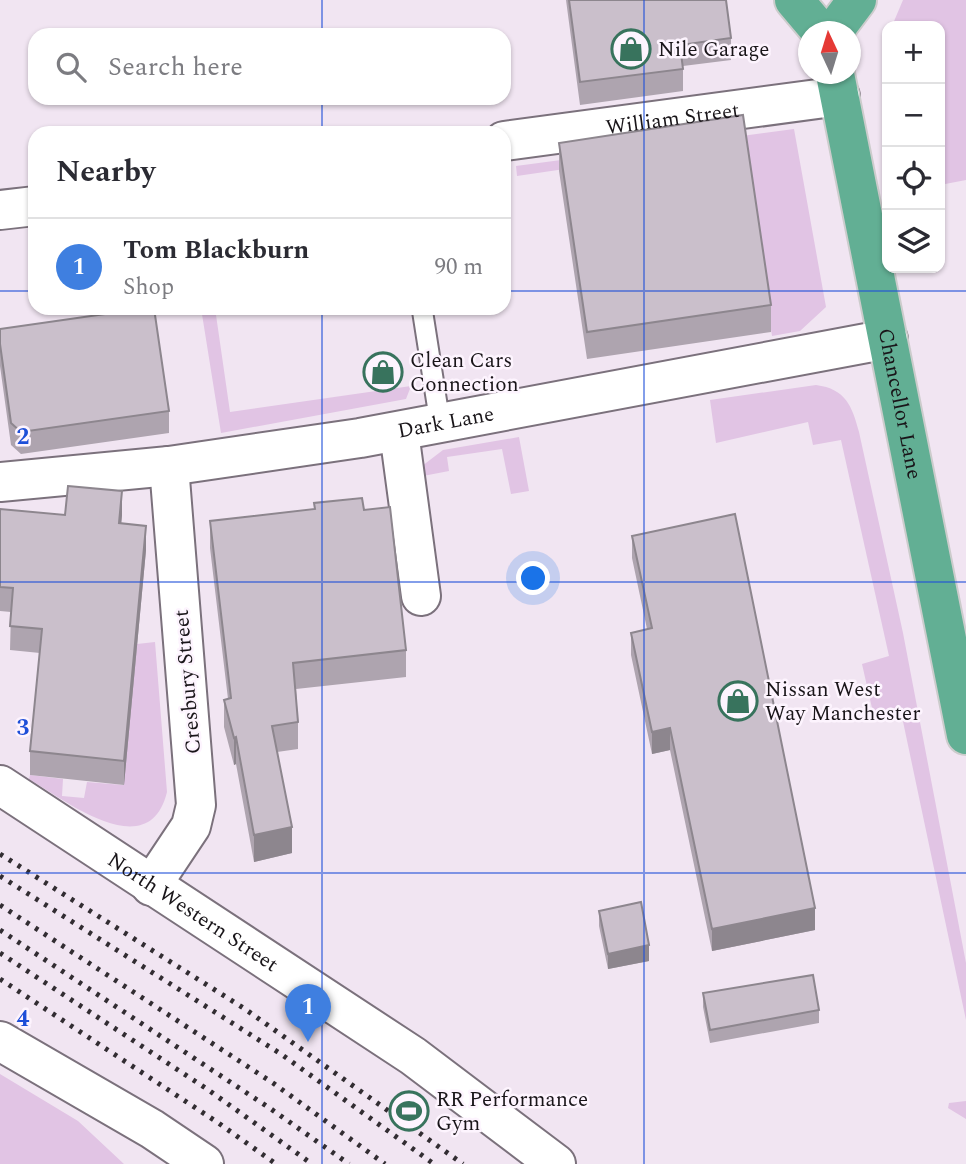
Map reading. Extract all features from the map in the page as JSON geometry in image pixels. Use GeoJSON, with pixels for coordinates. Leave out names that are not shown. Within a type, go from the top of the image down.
{"type":"FeatureCollection","features":[{"type":"Feature","properties":{"kind":"highway"},"geometry":{"type":"LineString","coordinates":[[794,0],[812,21]]}},
{"type":"Feature","properties":{"kind":"highway"},"geometry":{"type":"LineString","coordinates":[[830,21],[831,0]]}},
{"type":"Feature","properties":{"kind":"highway"},"geometry":{"type":"LineString","coordinates":[[839,21],[857,0]]}},
{"type":"Feature","properties":{"kind":"highway","name":"Chancellor Lane"},"geometry":{"type":"LineString","coordinates":[[838,85],[964,716]]}},
{"type":"Feature","properties":{"kind":"street","name":"William Street"},"geometry":{"type":"LineString","coordinates":[[511,140],[838,85]]}},
{"type":"Feature","properties":{"kind":"street"},"geometry":{"type":"LineString","coordinates":[[0,211],[28,207]]}},
{"type":"Feature","properties":{"kind":"street","name":"Dark Lane"},"geometry":{"type":"LineString","coordinates":[[0,482],[169,466],[399,432],[888,339]]}},
{"type":"Feature","properties":{"kind":"street"},"geometry":{"type":"LineString","coordinates":[[399,432],[421,596]]}},
{"type":"Feature","properties":{"kind":"street","name":"Cresbury Street"},"geometry":{"type":"LineString","coordinates":[[151,886],[191,825],[196,805],[169,466]]}},
{"type":"Feature","properties":{"kind":"street","name":"North Western Street"},"geometry":{"type":"LineString","coordinates":[[0,785],[413,1056],[556,1164]]}},
{"type":"Feature","properties":{"kind":"street"},"geometry":{"type":"LineString","coordinates":[[0,1041],[152,1129],[204,1164]]}},
{"type":"Feature","properties":{"kind":"lane"},"geometry":{"type":"LineString","coordinates":[[423,315],[440,423]]}},
{"type":"Feature","properties":{"kind":"shaded area"},"geometry":{"type":"Polygon","coordinates":[[[903,0],[966,0],[966,180],[945,184],[945,21],[894,21],[903,0]]]}},
{"type":"Feature","properties":{"kind":"shaded area"},"geometry":{"type":"Polygon","coordinates":[[[794,129],[826,307],[800,331],[772,336],[742,143],[517,176],[516,166],[794,129]]]}},
{"type":"Feature","properties":{"kind":"shaded area"},"geometry":{"type":"Polygon","coordinates":[[[202,315],[216,315],[230,412],[411,386],[406,399],[221,433],[202,315]]]}},
{"type":"Feature","properties":{"kind":"shaded area"},"geometry":{"type":"Polygon","coordinates":[[[816,385],[834,390],[846,400],[854,414],[859,432],[903,633],[966,963],[966,1020],[901,712],[874,717],[862,664],[889,656],[841,440],[813,445],[808,422],[716,443],[710,400],[816,385]]]}},
{"type":"Feature","properties":{"kind":"shaded area"},"geometry":{"type":"Polygon","coordinates":[[[519,437],[529,491],[511,494],[502,449],[447,457],[449,471],[423,476],[422,466],[443,450],[519,437]]]}},
{"type":"Feature","properties":{"kind":"shaded area"},"geometry":{"type":"Polygon","coordinates":[[[155,642],[167,792],[157,814],[143,824],[125,826],[84,812],[29,779],[30,775],[63,779],[62,796],[84,798],[87,782],[123,785],[137,644],[155,642]]]}},
{"type":"Feature","properties":{"kind":"shaded area"},"geometry":{"type":"Polygon","coordinates":[[[0,1074],[78,1121],[124,1164],[0,1164],[0,1074]]]}},
{"type":"Feature","properties":{"kind":"shaded area"},"geometry":{"type":"Polygon","coordinates":[[[966,1101],[966,1119],[948,1108],[949,1103],[966,1101]]]}},
{"type":"Feature","properties":{"kind":"building"},"geometry":{"type":"Polygon","coordinates":[[[569,0],[726,0],[731,38],[680,45],[683,69],[580,82],[569,0]]]}},
{"type":"Feature","properties":{"kind":"building"},"geometry":{"type":"Polygon","coordinates":[[[743,115],[771,305],[587,332],[559,143],[743,115]]]}},
{"type":"Feature","properties":{"kind":"building"},"geometry":{"type":"Polygon","coordinates":[[[98,315],[155,315],[169,411],[21,432],[11,423],[0,329],[98,315]]]}},
{"type":"Feature","properties":{"kind":"building"},"geometry":{"type":"Polygon","coordinates":[[[68,486],[122,491],[119,523],[146,526],[124,761],[30,751],[42,629],[10,626],[13,588],[0,587],[0,509],[65,515],[68,486]]]}},
{"type":"Feature","properties":{"kind":"building"},"geometry":{"type":"Polygon","coordinates":[[[362,498],[364,510],[390,507],[406,650],[293,663],[298,722],[272,726],[292,827],[254,835],[236,737],[234,738],[224,700],[231,698],[210,521],[315,509],[314,503],[362,498]]]}},
{"type":"Feature","properties":{"kind":"building"},"geometry":{"type":"Polygon","coordinates":[[[735,514],[815,908],[712,929],[670,728],[652,732],[631,633],[652,628],[632,536],[735,514]]]}},
{"type":"Feature","properties":{"kind":"building"},"geometry":{"type":"Polygon","coordinates":[[[641,902],[649,945],[608,954],[599,911],[641,902]]]}},
{"type":"Feature","properties":{"kind":"building"},"geometry":{"type":"Polygon","coordinates":[[[813,975],[819,1010],[710,1030],[703,993],[813,975]]]}},
{"type":"Feature","properties":{"kind":"railway"},"geometry":{"type":"LineString","coordinates":[[0,854],[245,1009],[463,1164]]}},
{"type":"Feature","properties":{"kind":"railway"},"geometry":{"type":"LineString","coordinates":[[0,876],[281,1054],[434,1164]]}},
{"type":"Feature","properties":{"kind":"railway"},"geometry":{"type":"LineString","coordinates":[[0,905],[273,1083],[385,1164]]}},
{"type":"Feature","properties":{"kind":"railway"},"geometry":{"type":"LineString","coordinates":[[0,930],[271,1109],[349,1164]]}},
{"type":"Feature","properties":{"kind":"railway"},"geometry":{"type":"LineString","coordinates":[[0,953],[207,1089],[312,1164]]}},
{"type":"Feature","properties":{"kind":"railway"},"geometry":{"type":"LineString","coordinates":[[0,979],[276,1164]]}},
{"type":"Feature","properties":{"kind":"place","name":"Nile Garage"},"geometry":{"type":"Point","coordinates":[631,49]}},
{"type":"Feature","properties":{"kind":"place","name":"Clean Cars Connection"},"geometry":{"type":"Point","coordinates":[383,372]}},
{"type":"Feature","properties":{"kind":"place","name":"Nissan West Way Manchester"},"geometry":{"type":"Point","coordinates":[738,701]}},
{"type":"Feature","properties":{"kind":"place","name":"Tom Blackburn"},"geometry":{"type":"Point","coordinates":[308,1042]}},
{"type":"Feature","properties":{"kind":"place","name":"RR Performance Gym"},"geometry":{"type":"Point","coordinates":[409,1111]}}]}
